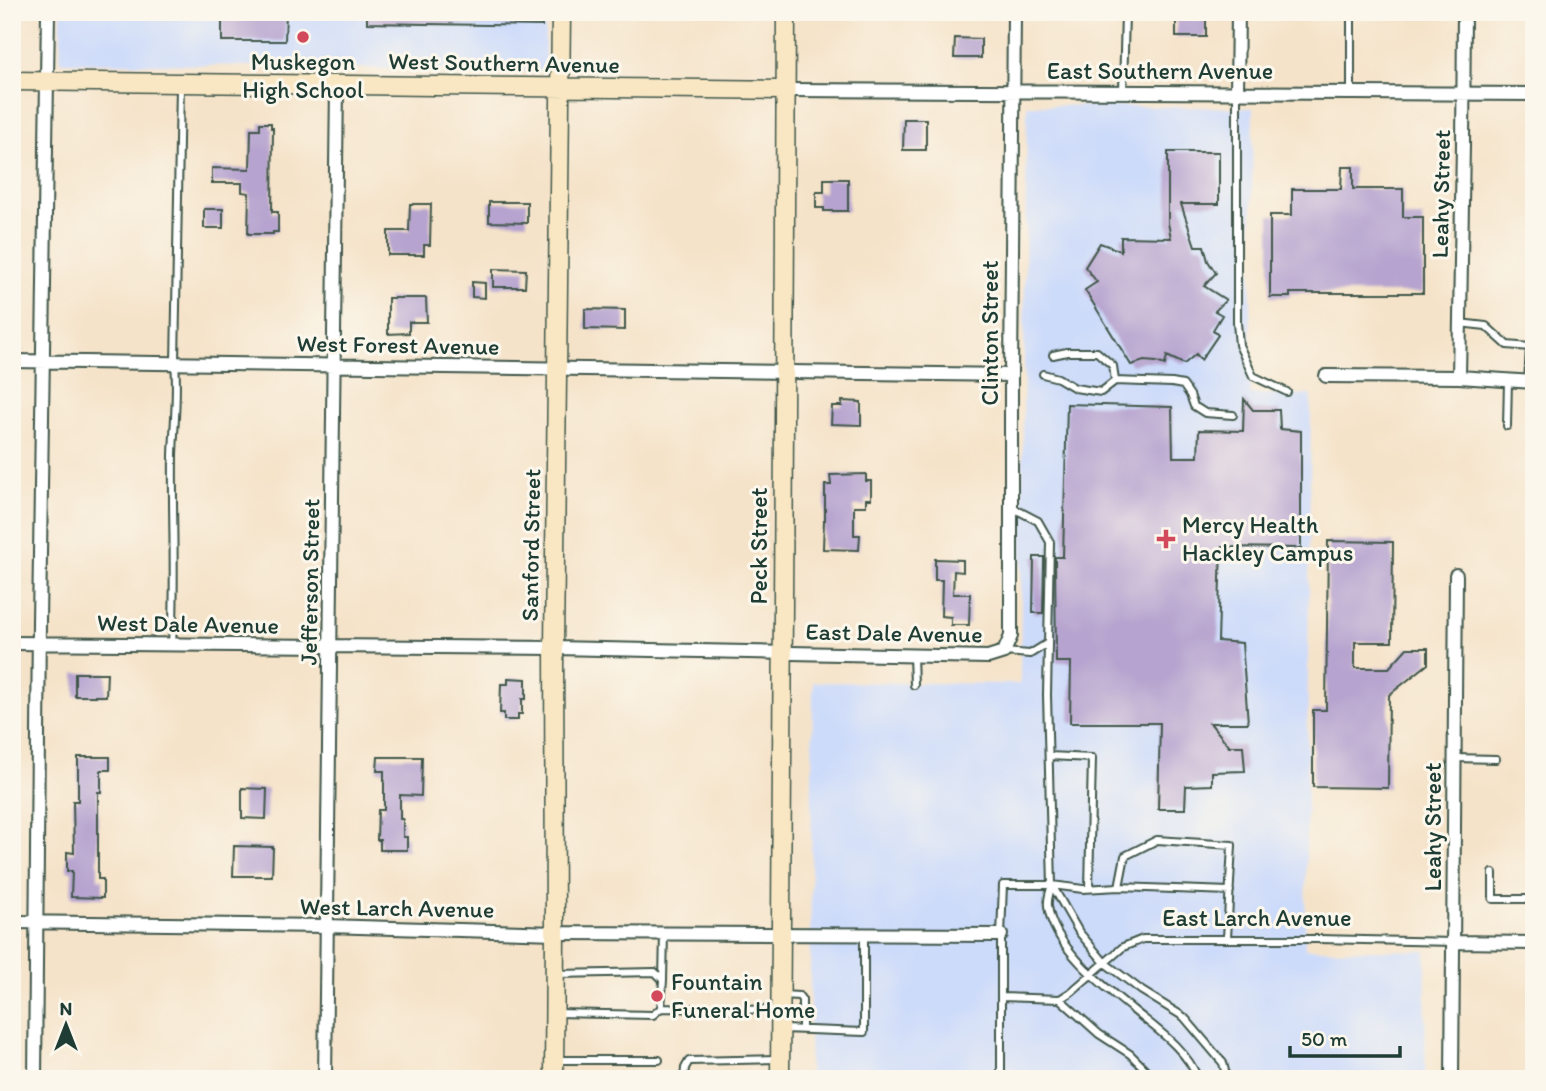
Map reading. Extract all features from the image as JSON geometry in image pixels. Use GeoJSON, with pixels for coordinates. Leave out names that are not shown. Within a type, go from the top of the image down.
{"type":"FeatureCollection","features":[{"type":"Feature","properties":{"kind":"street"},"geometry":{"type":"LineString","coordinates":[[35,1079],[48,12]]}},
{"type":"Feature","properties":{"kind":"street","name":"Sanford Street"},"geometry":{"type":"LineString","coordinates":[[554,1079],[554,648],[561,12]]}},
{"type":"Feature","properties":{"kind":"street","name":"Peck Street"},"geometry":{"type":"LineString","coordinates":[[780,1079],[786,12]]}},
{"type":"Feature","properties":{"kind":"street","name":"Clinton Street"},"geometry":{"type":"LineString","coordinates":[[1004,652],[1011,636],[1014,12]]}},
{"type":"Feature","properties":{"kind":"street"},"geometry":{"type":"LineString","coordinates":[[1237,92],[1238,12]]}},
{"type":"Feature","properties":{"kind":"street","name":"Leahy Street"},"geometry":{"type":"LineString","coordinates":[[1459,377],[1464,12]]}},
{"type":"Feature","properties":{"kind":"street","name":"West Southern Avenue"},"geometry":{"type":"LineString","coordinates":[[12,81],[785,90]]}},
{"type":"Feature","properties":{"kind":"street","name":"Jefferson Street"},"geometry":{"type":"LineString","coordinates":[[325,1079],[337,85]]}},
{"type":"Feature","properties":{"kind":"street","name":"East Southern Avenue"},"geometry":{"type":"LineString","coordinates":[[785,90],[1534,94]]}},
{"type":"Feature","properties":{"kind":"street","name":"West Forest Avenue"},"geometry":{"type":"LineString","coordinates":[[12,360],[1011,374]]}},
{"type":"Feature","properties":{"kind":"street"},"geometry":{"type":"LineString","coordinates":[[1326,376],[1459,377],[1531,382]]}},
{"type":"Feature","properties":{"kind":"street","name":"Leahy Street"},"geometry":{"type":"LineString","coordinates":[[1452,1079],[1456,575]]}},
{"type":"Feature","properties":{"kind":"street","name":"West Dale Avenue"},"geometry":{"type":"LineString","coordinates":[[12,643],[784,653]]}},
{"type":"Feature","properties":{"kind":"street","name":"East Dale Avenue"},"geometry":{"type":"LineString","coordinates":[[784,653],[988,657],[1004,652]]}},
{"type":"Feature","properties":{"kind":"street","name":"West Larch Avenue"},"geometry":{"type":"LineString","coordinates":[[12,922],[326,926],[555,933],[780,933]]}},
{"type":"Feature","properties":{"kind":"street"},"geometry":{"type":"LineString","coordinates":[[780,933],[1001,935]]}},
{"type":"Feature","properties":{"kind":"street","name":"East Larch Avenue"},"geometry":{"type":"LineString","coordinates":[[1454,942],[1534,943]]}},
{"type":"Feature","properties":{"kind":"lane"},"geometry":{"type":"LineString","coordinates":[[1123,92],[1125,12]]}},
{"type":"Feature","properties":{"kind":"lane"},"geometry":{"type":"LineString","coordinates":[[1351,12],[1351,93]]}},
{"type":"Feature","properties":{"kind":"lane"},"geometry":{"type":"LineString","coordinates":[[172,644],[180,84]]}},
{"type":"Feature","properties":{"kind":"lane"},"geometry":{"type":"LineString","coordinates":[[1237,92],[1239,345],[1253,376],[1287,392]]}},
{"type":"Feature","properties":{"kind":"lane"},"geometry":{"type":"LineString","coordinates":[[1459,323],[1486,326],[1507,345],[1532,346],[1531,382]]}},
{"type":"Feature","properties":{"kind":"lane"},"geometry":{"type":"LineString","coordinates":[[1053,355],[1097,352],[1112,366],[1115,381]]}},
{"type":"Feature","properties":{"kind":"lane"},"geometry":{"type":"LineString","coordinates":[[1043,374],[1075,388],[1101,392],[1115,381],[1183,385],[1194,406],[1205,413],[1233,415]]}},
{"type":"Feature","properties":{"kind":"lane"},"geometry":{"type":"LineString","coordinates":[[1507,426],[1508,380]]}},
{"type":"Feature","properties":{"kind":"lane"},"geometry":{"type":"LineString","coordinates":[[1011,506],[1038,521],[1050,542],[1047,695],[1052,885],[1047,904],[1055,930],[1072,954],[1091,973],[1164,1034],[1194,1068],[1198,1079]]}},
{"type":"Feature","properties":{"kind":"lane"},"geometry":{"type":"LineString","coordinates":[[1004,652],[1030,654],[1048,643]]}},
{"type":"Feature","properties":{"kind":"lane"},"geometry":{"type":"LineString","coordinates":[[914,655],[914,685]]}},
{"type":"Feature","properties":{"kind":"lane"},"geometry":{"type":"LineString","coordinates":[[1049,756],[1092,758],[1088,888]]}},
{"type":"Feature","properties":{"kind":"lane"},"geometry":{"type":"LineString","coordinates":[[1455,758],[1496,759]]}},
{"type":"Feature","properties":{"kind":"lane"},"geometry":{"type":"LineString","coordinates":[[1119,887],[1125,856],[1157,840],[1232,845],[1227,938]]}},
{"type":"Feature","properties":{"kind":"lane"},"geometry":{"type":"LineString","coordinates":[[1493,873],[1493,899],[1534,899]]}},
{"type":"Feature","properties":{"kind":"lane"},"geometry":{"type":"LineString","coordinates":[[1001,1079],[1003,885],[1230,891]]}},
{"type":"Feature","properties":{"kind":"lane"},"geometry":{"type":"LineString","coordinates":[[1052,885],[1079,932],[1105,962],[1142,991],[1184,1017],[1223,1063],[1227,1079]]}},
{"type":"Feature","properties":{"kind":"lane"},"geometry":{"type":"LineString","coordinates":[[554,1013],[653,1015],[660,1008],[664,933]]}},
{"type":"Feature","properties":{"kind":"lane"},"geometry":{"type":"LineString","coordinates":[[780,1028],[864,1032],[864,934]]}},
{"type":"Feature","properties":{"kind":"lane","name":"East Larch Avenue"},"geometry":{"type":"LineString","coordinates":[[1060,999],[1123,947],[1143,939],[1454,942]]}},
{"type":"Feature","properties":{"kind":"lane"},"geometry":{"type":"LineString","coordinates":[[555,974],[655,972],[663,980]]}},
{"type":"Feature","properties":{"kind":"lane"},"geometry":{"type":"LineString","coordinates":[[660,1008],[780,1002],[799,996],[802,1000],[802,1029]]}},
{"type":"Feature","properties":{"kind":"lane"},"geometry":{"type":"LineString","coordinates":[[1001,997],[1060,999],[1099,1034],[1130,1054],[1155,1079]]}},
{"type":"Feature","properties":{"kind":"lane"},"geometry":{"type":"LineString","coordinates":[[684,1079],[689,1061],[780,1059]]}},
{"type":"Feature","properties":{"kind":"lane"},"geometry":{"type":"LineString","coordinates":[[554,1060],[659,1060]]}},
{"type":"Feature","properties":{"kind":"shaded area","name":"Muskegon High School"},"geometry":{"type":"Polygon","coordinates":[[[61,12],[545,12],[545,72],[60,62],[61,12]]]}},
{"type":"Feature","properties":{"kind":"shaded area","name":"Mercy Health Hackley Campus"},"geometry":{"type":"Polygon","coordinates":[[[1027,105],[1253,108],[1250,394],[1311,395],[1305,949],[1426,951],[1425,1079],[809,1079],[813,682],[1020,684],[1027,105]]]}},
{"type":"Feature","properties":{"kind":"building"},"geometry":{"type":"Polygon","coordinates":[[[222,12],[286,12],[285,41],[222,41],[222,12]]]}},
{"type":"Feature","properties":{"kind":"building"},"geometry":{"type":"Polygon","coordinates":[[[367,12],[542,12],[542,26],[367,23],[367,12]]]}},
{"type":"Feature","properties":{"kind":"building"},"geometry":{"type":"Polygon","coordinates":[[[1176,19],[1206,19],[1206,37],[1176,37],[1176,19]]]}},
{"type":"Feature","properties":{"kind":"building"},"geometry":{"type":"Polygon","coordinates":[[[955,38],[981,39],[981,58],[954,58],[955,38]]]}},
{"type":"Feature","properties":{"kind":"building"},"geometry":{"type":"Polygon","coordinates":[[[904,119],[926,119],[926,150],[903,150],[904,119]]]}},
{"type":"Feature","properties":{"kind":"building"},"geometry":{"type":"Polygon","coordinates":[[[260,123],[271,123],[273,128],[272,212],[278,212],[278,232],[273,234],[248,234],[249,193],[242,192],[242,183],[212,183],[212,168],[250,169],[251,129],[260,129],[260,123]]]}},
{"type":"Feature","properties":{"kind":"building"},"geometry":{"type":"Polygon","coordinates":[[[1168,152],[1219,152],[1219,204],[1181,204],[1195,246],[1204,246],[1208,261],[1216,273],[1204,286],[1226,300],[1215,311],[1222,315],[1213,330],[1218,335],[1201,360],[1196,354],[1184,364],[1167,356],[1165,365],[1144,361],[1131,365],[1085,290],[1097,282],[1085,267],[1100,243],[1121,251],[1121,237],[1171,238],[1168,223],[1168,152]]]}},
{"type":"Feature","properties":{"kind":"building"},"geometry":{"type":"Polygon","coordinates":[[[1342,167],[1353,167],[1353,189],[1403,189],[1403,217],[1423,217],[1423,293],[1290,293],[1290,297],[1270,297],[1270,215],[1292,215],[1292,189],[1341,189],[1342,167]]]}},
{"type":"Feature","properties":{"kind":"building"},"geometry":{"type":"Polygon","coordinates":[[[824,179],[848,179],[848,211],[824,211],[824,208],[816,208],[816,192],[824,192],[824,179]]]}},
{"type":"Feature","properties":{"kind":"building"},"geometry":{"type":"Polygon","coordinates":[[[489,202],[527,202],[527,223],[489,222],[489,202]]]}},
{"type":"Feature","properties":{"kind":"building"},"geometry":{"type":"Polygon","coordinates":[[[410,204],[431,204],[430,245],[424,245],[424,255],[388,255],[388,231],[409,231],[410,204]]]}},
{"type":"Feature","properties":{"kind":"building"},"geometry":{"type":"Polygon","coordinates":[[[204,209],[223,209],[223,228],[204,228],[204,209]]]}},
{"type":"Feature","properties":{"kind":"building"},"geometry":{"type":"Polygon","coordinates":[[[493,269],[526,270],[525,287],[493,287],[493,269]]]}},
{"type":"Feature","properties":{"kind":"building"},"geometry":{"type":"Polygon","coordinates":[[[472,282],[485,283],[485,298],[472,297],[472,282]]]}},
{"type":"Feature","properties":{"kind":"building"},"geometry":{"type":"Polygon","coordinates":[[[388,298],[426,298],[427,322],[409,322],[409,333],[388,334],[388,298]]]}},
{"type":"Feature","properties":{"kind":"building"},"geometry":{"type":"Polygon","coordinates":[[[585,309],[625,310],[625,330],[585,329],[585,309]]]}},
{"type":"Feature","properties":{"kind":"building"},"geometry":{"type":"Polygon","coordinates":[[[1244,399],[1253,410],[1279,410],[1280,429],[1301,431],[1301,548],[1221,547],[1218,641],[1242,643],[1248,723],[1210,723],[1229,746],[1243,746],[1245,771],[1212,772],[1212,785],[1186,786],[1185,809],[1158,809],[1160,723],[1070,723],[1071,662],[1056,662],[1055,557],[1063,557],[1067,404],[1172,407],[1173,457],[1198,457],[1199,430],[1243,431],[1244,399]]]}},
{"type":"Feature","properties":{"kind":"building"},"geometry":{"type":"Polygon","coordinates":[[[842,401],[861,402],[861,425],[831,424],[832,406],[842,406],[842,401]]]}},
{"type":"Feature","properties":{"kind":"building"},"geometry":{"type":"Polygon","coordinates":[[[866,474],[866,481],[871,481],[871,499],[866,499],[866,506],[854,506],[854,535],[860,535],[859,550],[823,549],[825,485],[831,485],[830,475],[866,474]]]}},
{"type":"Feature","properties":{"kind":"building"},"geometry":{"type":"Polygon","coordinates":[[[1328,541],[1393,542],[1392,642],[1355,642],[1355,668],[1389,668],[1407,648],[1428,648],[1428,664],[1389,695],[1388,788],[1313,787],[1313,710],[1326,710],[1328,541]]]}},
{"type":"Feature","properties":{"kind":"building"},"geometry":{"type":"Polygon","coordinates":[[[1034,557],[1044,557],[1043,613],[1033,613],[1034,557]]]}},
{"type":"Feature","properties":{"kind":"building"},"geometry":{"type":"Polygon","coordinates":[[[935,559],[963,560],[963,572],[954,571],[953,594],[970,594],[969,625],[951,625],[951,617],[941,616],[942,580],[935,580],[935,559]]]}},
{"type":"Feature","properties":{"kind":"building"},"geometry":{"type":"Polygon","coordinates":[[[75,673],[107,673],[106,696],[75,696],[75,673]]]}},
{"type":"Feature","properties":{"kind":"building"},"geometry":{"type":"Polygon","coordinates":[[[508,678],[526,679],[526,699],[522,699],[522,714],[518,714],[518,720],[504,720],[504,713],[500,713],[501,684],[508,684],[508,678]]]}},
{"type":"Feature","properties":{"kind":"building"},"geometry":{"type":"Polygon","coordinates":[[[78,757],[110,757],[110,770],[101,770],[101,792],[98,792],[98,879],[103,879],[103,898],[71,897],[72,871],[67,871],[67,852],[74,853],[73,801],[78,801],[78,757]]]}},
{"type":"Feature","properties":{"kind":"building"},"geometry":{"type":"Polygon","coordinates":[[[378,757],[422,757],[421,796],[400,795],[400,819],[403,819],[403,837],[407,837],[407,850],[380,850],[380,840],[377,840],[378,810],[384,810],[384,771],[377,771],[378,757]]]}},
{"type":"Feature","properties":{"kind":"building"},"geometry":{"type":"Polygon","coordinates":[[[242,788],[267,789],[266,819],[242,818],[242,788]]]}},
{"type":"Feature","properties":{"kind":"building"},"geometry":{"type":"Polygon","coordinates":[[[234,846],[273,847],[272,876],[233,876],[234,846]]]}},
{"type":"Feature","properties":{"kind":"place","name":"Muskegon High School"},"geometry":{"type":"Point","coordinates":[303,37]}},
{"type":"Feature","properties":{"kind":"place","name":"Mercy Health Hackley Campus"},"geometry":{"type":"Point","coordinates":[1166,539]}},
{"type":"Feature","properties":{"kind":"place","name":"Fountain Funeral Home"},"geometry":{"type":"Point","coordinates":[657,996]}}]}
